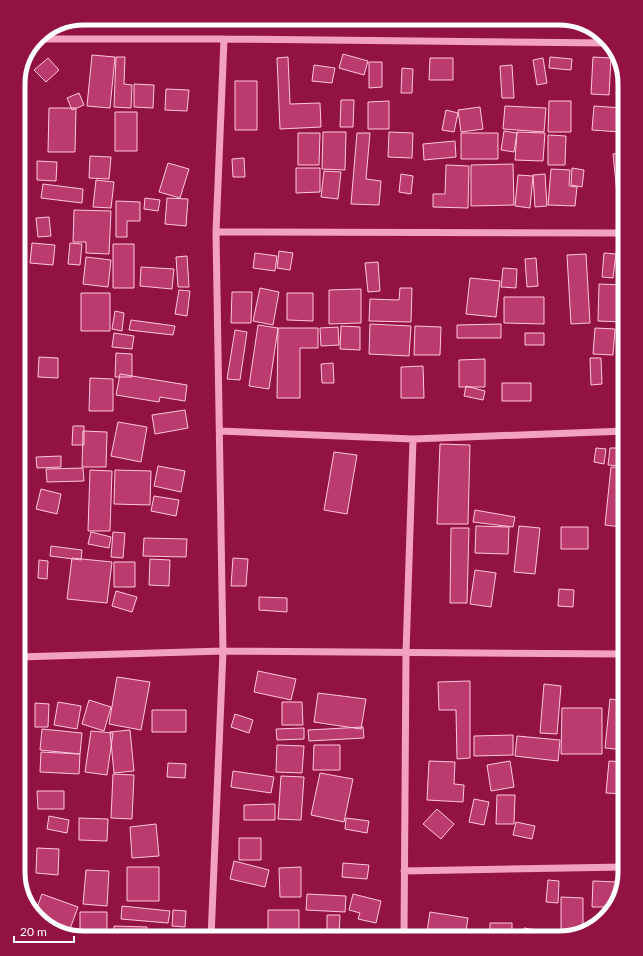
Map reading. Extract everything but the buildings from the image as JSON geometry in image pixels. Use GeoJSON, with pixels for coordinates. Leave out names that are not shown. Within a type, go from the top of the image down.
{"type":"FeatureCollection","features":[{"type":"Feature","properties":{"kind":"street"},"geometry":{"type":"LineString","coordinates":[[46,39],[224,39],[601,43]]}},
{"type":"Feature","properties":{"kind":"street"},"geometry":{"type":"LineString","coordinates":[[211,931],[223,650],[216,232],[224,39]]}},
{"type":"Feature","properties":{"kind":"street"},"geometry":{"type":"LineString","coordinates":[[216,232],[618,233]]}},
{"type":"Feature","properties":{"kind":"street"},"geometry":{"type":"LineString","coordinates":[[220,431],[413,439],[618,432]]}},
{"type":"Feature","properties":{"kind":"street"},"geometry":{"type":"LineString","coordinates":[[404,931],[406,653],[413,439]]}},
{"type":"Feature","properties":{"kind":"street"},"geometry":{"type":"LineString","coordinates":[[25,657],[223,650],[618,654]]}},
{"type":"Feature","properties":{"kind":"street"},"geometry":{"type":"LineString","coordinates":[[404,871],[618,868]]}}]}
